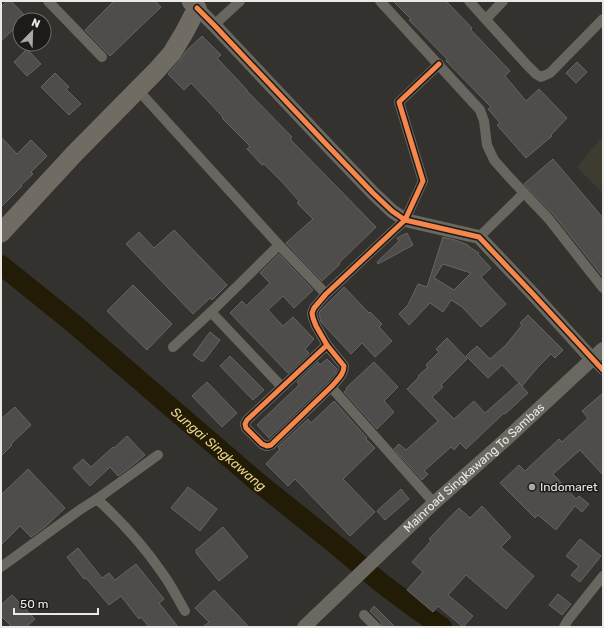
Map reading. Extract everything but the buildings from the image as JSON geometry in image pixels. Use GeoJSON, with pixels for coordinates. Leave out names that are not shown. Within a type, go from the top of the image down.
{"type":"FeatureCollection","features":[{"type":"Feature","properties":{"kind":"highway"},"geometry":{"type":"LineString","coordinates":[[2,232],[172,53],[184,33],[194,4]]}},
{"type":"Feature","properties":{"kind":"street"},"geometry":{"type":"LineString","coordinates":[[48,1],[102,57]]}},
{"type":"Feature","properties":{"kind":"street"},"geometry":{"type":"LineString","coordinates":[[214,25],[240,1]]}},
{"type":"Feature","properties":{"kind":"street"},"geometry":{"type":"LineString","coordinates":[[380,1],[480,110],[484,121],[487,145],[494,160],[524,194],[548,218],[603,288]]}},
{"type":"Feature","properties":{"kind":"street"},"geometry":{"type":"LineString","coordinates":[[468,1],[527,65],[541,77],[550,73],[603,19]]}},
{"type":"Feature","properties":{"kind":"street"},"geometry":{"type":"LineString","coordinates":[[486,19],[503,1]]}},
{"type":"Feature","properties":{"kind":"street"},"geometry":{"type":"LineString","coordinates":[[194,4],[322,141],[392,211],[405,220],[479,237],[603,370]]}},
{"type":"Feature","properties":{"kind":"street"},"geometry":{"type":"LineString","coordinates":[[327,345],[247,420],[245,424],[246,428],[262,444],[267,446],[271,445],[331,387],[344,371],[344,366],[327,345],[316,326],[312,314],[314,308],[326,294],[405,220],[423,181],[399,102],[439,64]]}},
{"type":"Feature","properties":{"kind":"street"},"geometry":{"type":"LineString","coordinates":[[138,90],[279,245],[326,294]]}},
{"type":"Feature","properties":{"kind":"street"},"geometry":{"type":"LineString","coordinates":[[479,237],[524,194]]}},
{"type":"Feature","properties":{"kind":"street"},"geometry":{"type":"LineString","coordinates":[[172,348],[279,245]]}},
{"type":"Feature","properties":{"kind":"street"},"geometry":{"type":"LineString","coordinates":[[210,312],[282,387]]}},
{"type":"Feature","properties":{"kind":"street","name":"Mainroad Singkawang To Sambas"},"geometry":{"type":"LineString","coordinates":[[304,627],[434,503],[503,442],[603,349]]}},
{"type":"Feature","properties":{"kind":"street"},"geometry":{"type":"LineString","coordinates":[[331,387],[434,503]]}},
{"type":"Feature","properties":{"kind":"street"},"geometry":{"type":"LineString","coordinates":[[1,567],[158,455]]}},
{"type":"Feature","properties":{"kind":"street"},"geometry":{"type":"LineString","coordinates":[[97,499],[129,531],[156,564],[185,611]]}},
{"type":"Feature","properties":{"kind":"street"},"geometry":{"type":"LineString","coordinates":[[564,627],[603,576]]}},
{"type":"Feature","properties":{"kind":"street"},"geometry":{"type":"LineString","coordinates":[[364,615],[376,627]]}},
{"type":"Feature","properties":{"kind":"shaded area"},"geometry":{"type":"Polygon","coordinates":[[[603,136],[603,193],[577,167],[603,136]]]}},
{"type":"Feature","properties":{"kind":"waterway","name":"Sungai Singkawang"},"geometry":{"type":"LineString","coordinates":[[1,265],[73,323],[254,479],[380,582],[442,627]]}},
{"type":"Feature","properties":{"kind":"cycle path"},"geometry":{"type":"LineString","coordinates":[[197,8],[373,193],[392,211],[405,220],[479,237],[603,370]]}},
{"type":"Feature","properties":{"kind":"cycle path"},"geometry":{"type":"LineString","coordinates":[[327,345],[344,366],[343,372],[333,385],[271,445],[267,446],[262,444],[246,428],[245,424],[247,420],[327,345],[313,318],[312,313],[314,308],[326,294],[405,220],[423,181],[399,102],[439,64]]}},
{"type":"Feature","properties":{"kind":"place","name":"Indomaret"},"geometry":{"type":"Point","coordinates":[532,487]}}]}
